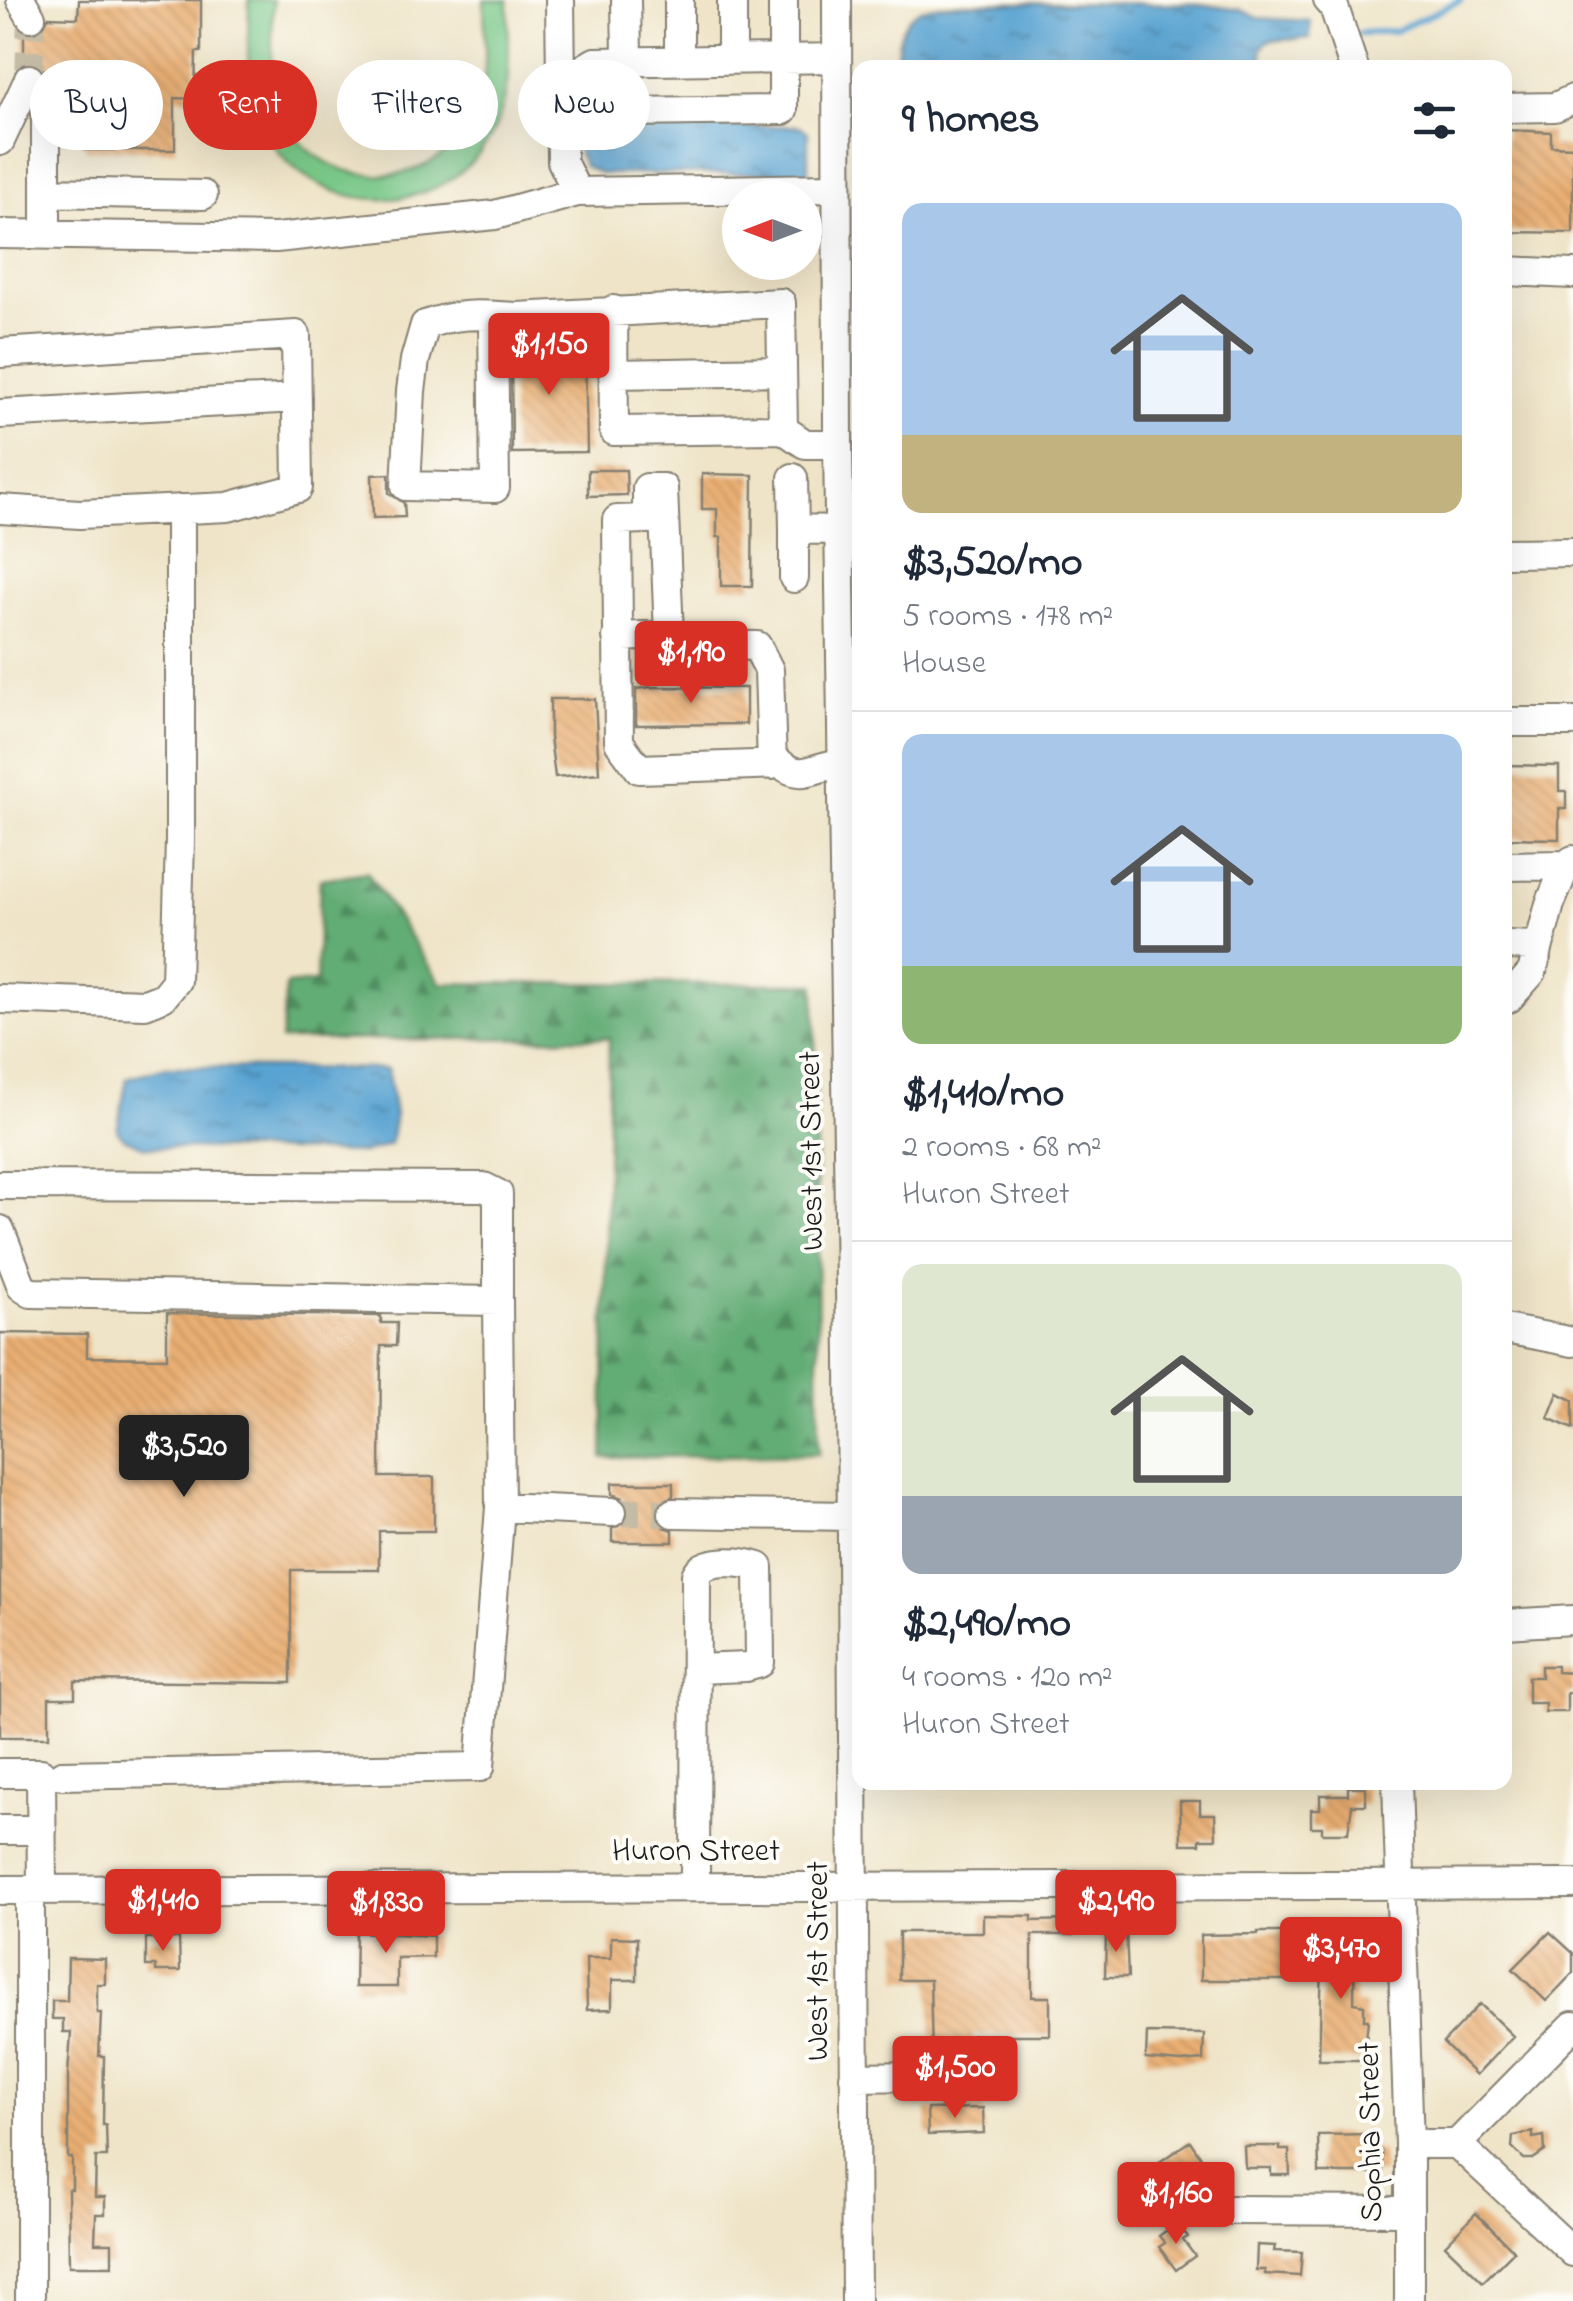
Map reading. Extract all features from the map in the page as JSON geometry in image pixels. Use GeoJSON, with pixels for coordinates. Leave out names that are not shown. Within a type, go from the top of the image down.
{"type":"FeatureCollection","features":[{"type":"Feature","properties":{"kind":"street"},"geometry":{"type":"LineString","coordinates":[[560,0],[560,60]]}},
{"type":"Feature","properties":{"kind":"street"},"geometry":{"type":"LineString","coordinates":[[626,0],[628,60]]}},
{"type":"Feature","properties":{"kind":"street"},"geometry":{"type":"LineString","coordinates":[[679,0],[679,61]]}},
{"type":"Feature","properties":{"kind":"street"},"geometry":{"type":"LineString","coordinates":[[732,0],[732,60]]}},
{"type":"Feature","properties":{"kind":"street"},"geometry":{"type":"LineString","coordinates":[[650,112],[783,110],[783,0]]}},
{"type":"Feature","properties":{"kind":"street","name":"West 1st Street"},"geometry":{"type":"LineString","coordinates":[[837,0],[836,188],[849,412],[838,444],[840,530],[834,764],[852,1272]]}},
{"type":"Feature","properties":{"kind":"street"},"geometry":{"type":"LineString","coordinates":[[1334,2],[1352,60]]}},
{"type":"Feature","properties":{"kind":"street"},"geometry":{"type":"LineString","coordinates":[[650,62],[836,58]]}},
{"type":"Feature","properties":{"kind":"street"},"geometry":{"type":"LineString","coordinates":[[0,141],[30,79]]}},
{"type":"Feature","properties":{"kind":"street"},"geometry":{"type":"LineString","coordinates":[[1512,108],[1555,107],[1573,99]]}},
{"type":"Feature","properties":{"kind":"street"},"geometry":{"type":"LineString","coordinates":[[46,150],[46,234]]}},
{"type":"Feature","properties":{"kind":"street"},"geometry":{"type":"LineString","coordinates":[[562,150],[562,161],[577,192]]}},
{"type":"Feature","properties":{"kind":"street"},"geometry":{"type":"LineString","coordinates":[[0,234],[276,238],[495,215],[577,192],[836,188]]}},
{"type":"Feature","properties":{"kind":"street"},"geometry":{"type":"LineString","coordinates":[[46,192],[204,195]]}},
{"type":"Feature","properties":{"kind":"street"},"geometry":{"type":"LineString","coordinates":[[154,236],[156,194]]}},
{"type":"Feature","properties":{"kind":"street"},"geometry":{"type":"LineString","coordinates":[[1512,271],[1573,274]]}},
{"type":"Feature","properties":{"kind":"street"},"geometry":{"type":"LineString","coordinates":[[493,316],[496,488],[406,486],[415,360],[426,325],[453,314],[493,316],[782,302],[783,430]]}},
{"type":"Feature","properties":{"kind":"street"},"geometry":{"type":"LineString","coordinates":[[613,310],[614,431],[783,430],[806,444],[838,444]]}},
{"type":"Feature","properties":{"kind":"street"},"geometry":{"type":"LineString","coordinates":[[0,353],[296,335],[298,488],[228,507],[80,514],[0,508]]}},
{"type":"Feature","properties":{"kind":"street"},"geometry":{"type":"LineString","coordinates":[[614,374],[782,372]]}},
{"type":"Feature","properties":{"kind":"street"},"geometry":{"type":"LineString","coordinates":[[0,414],[297,398]]}},
{"type":"Feature","properties":{"kind":"street"},"geometry":{"type":"LineString","coordinates":[[793,478],[794,578]]}},
{"type":"Feature","properties":{"kind":"street"},"geometry":{"type":"LineString","coordinates":[[668,634],[663,488],[647,488],[648,519],[617,520],[619,742],[639,768],[777,765],[793,774],[812,774],[834,764]]}},
{"type":"Feature","properties":{"kind":"street"},"geometry":{"type":"LineString","coordinates":[[0,1000],[144,1004],[163,997],[176,981],[180,509]]}},
{"type":"Feature","properties":{"kind":"street"},"geometry":{"type":"LineString","coordinates":[[794,529],[840,530]]}},
{"type":"Feature","properties":{"kind":"street"},"geometry":{"type":"LineString","coordinates":[[1512,553],[1573,552]]}},
{"type":"Feature","properties":{"kind":"street"},"geometry":{"type":"LineString","coordinates":[[617,637],[668,634],[694,645],[757,646],[769,670],[777,765]]}},
{"type":"Feature","properties":{"kind":"street"},"geometry":{"type":"LineString","coordinates":[[1512,722],[1573,722]]}},
{"type":"Feature","properties":{"kind":"street"},"geometry":{"type":"LineString","coordinates":[[1512,866],[1570,862],[1532,972],[1512,994]]}},
{"type":"Feature","properties":{"kind":"street"},"geometry":{"type":"LineString","coordinates":[[1512,945],[1538,946]]}},
{"type":"Feature","properties":{"kind":"street"},"geometry":{"type":"LineString","coordinates":[[0,1185],[484,1188],[498,1194],[500,1507],[480,1767],[0,1773]]}},
{"type":"Feature","properties":{"kind":"street"},"geometry":{"type":"LineString","coordinates":[[0,1230],[22,1287],[31,1292],[498,1301]]}},
{"type":"Feature","properties":{"kind":"street"},"geometry":{"type":"LineString","coordinates":[[1512,1329],[1573,1342]]}},
{"type":"Feature","properties":{"kind":"street","name":"West 1st Street"},"geometry":{"type":"LineString","coordinates":[[852,1452],[852,1763]]}},
{"type":"Feature","properties":{"kind":"street"},"geometry":{"type":"LineString","coordinates":[[500,1507],[612,1512]]}},
{"type":"Feature","properties":{"kind":"street"},"geometry":{"type":"LineString","coordinates":[[673,1513],[850,1516]]}},
{"type":"Feature","properties":{"kind":"street"},"geometry":{"type":"LineString","coordinates":[[1512,1624],[1573,1620]]}},
{"type":"Feature","properties":{"kind":"street"},"geometry":{"type":"LineString","coordinates":[[695,1887],[696,1668]]}},
{"type":"Feature","properties":{"kind":"street"},"geometry":{"type":"LineString","coordinates":[[30,2301],[36,1890],[51,1774]]}},
{"type":"Feature","properties":{"kind":"street","name":"West 1st Street"},"geometry":{"type":"LineString","coordinates":[[852,1790],[856,2301]]}},
{"type":"Feature","properties":{"kind":"street","name":"Sophia Street"},"geometry":{"type":"LineString","coordinates":[[1396,1790],[1402,1884],[1410,2301]]}},
{"type":"Feature","properties":{"kind":"street"},"geometry":{"type":"LineString","coordinates":[[5,1830],[42,1830]]}},
{"type":"Feature","properties":{"kind":"street","name":"Huron Street"},"geometry":{"type":"LineString","coordinates":[[0,1890],[1573,1884]]}},
{"type":"Feature","properties":{"kind":"street"},"geometry":{"type":"LineString","coordinates":[[1458,2144],[1573,2026]]}},
{"type":"Feature","properties":{"kind":"street"},"geometry":{"type":"LineString","coordinates":[[854,2077],[920,2076]]}},
{"type":"Feature","properties":{"kind":"street"},"geometry":{"type":"LineString","coordinates":[[1409,2144],[1458,2144],[1573,2252]]}},
{"type":"Feature","properties":{"kind":"street"},"geometry":{"type":"LineString","coordinates":[[1217,2210],[1409,2210]]}},
{"type":"Feature","properties":{"kind":"green space"},"geometry":{"type":"Polygon","coordinates":[[[249,0],[273,0],[272,60],[249,60],[249,0]]]}},
{"type":"Feature","properties":{"kind":"green space"},"geometry":{"type":"Polygon","coordinates":[[[484,0],[508,0],[507,81],[498,120],[498,60],[485,60],[484,0]]]}},
{"type":"Feature","properties":{"kind":"green space"},"geometry":{"type":"Polygon","coordinates":[[[278,150],[311,150],[342,169],[371,175],[400,173],[428,164],[447,150],[480,150],[472,161],[442,184],[408,196],[372,199],[336,191],[303,175],[278,150]]]}},
{"type":"Feature","properties":{"kind":"green space"},"geometry":{"type":"Polygon","coordinates":[[[367,872],[441,983],[815,984],[819,1454],[603,1458],[609,1038],[281,1040],[286,985],[316,982],[320,879],[367,872]]]}},
{"type":"Feature","properties":{"kind":"water"},"geometry":{"type":"Polygon","coordinates":[[[1199,4],[1241,10],[1258,18],[1310,21],[1310,38],[1268,41],[1261,49],[1262,60],[897,60],[902,29],[909,18],[932,6],[1199,4]]]}},
{"type":"Feature","properties":{"kind":"water"},"geometry":{"type":"Polygon","coordinates":[[[800,126],[808,132],[808,173],[601,174],[584,166],[577,150],[650,150],[650,127],[800,126]]]}},
{"type":"Feature","properties":{"kind":"water"},"geometry":{"type":"Polygon","coordinates":[[[166,1067],[387,1069],[395,1114],[390,1144],[363,1153],[145,1147],[123,1138],[117,1130],[127,1078],[166,1067]]]}},
{"type":"Feature","properties":{"kind":"building"},"geometry":{"type":"Polygon","coordinates":[[[79,0],[201,0],[201,52],[196,52],[196,60],[183,60],[183,98],[175,98],[175,150],[163,150],[163,60],[24,63],[24,33],[41,31],[48,17],[78,18],[79,0]]]}},
{"type":"Feature","properties":{"kind":"building"},"geometry":{"type":"Polygon","coordinates":[[[1512,130],[1551,132],[1551,146],[1573,147],[1573,233],[1512,232],[1512,130]]]}},
{"type":"Feature","properties":{"kind":"building"},"geometry":{"type":"Polygon","coordinates":[[[561,334],[562,348],[585,348],[587,452],[512,453],[511,349],[534,349],[534,335],[561,334]]]}},
{"type":"Feature","properties":{"kind":"building"},"geometry":{"type":"Polygon","coordinates":[[[588,470],[626,470],[627,495],[588,496],[588,470]]]}},
{"type":"Feature","properties":{"kind":"building"},"geometry":{"type":"Polygon","coordinates":[[[389,474],[389,493],[404,503],[405,517],[373,518],[372,475],[389,474]]]}},
{"type":"Feature","properties":{"kind":"building"},"geometry":{"type":"Polygon","coordinates":[[[702,474],[753,475],[752,586],[721,586],[717,509],[702,509],[702,474]]]}},
{"type":"Feature","properties":{"kind":"building"},"geometry":{"type":"Polygon","coordinates":[[[746,688],[746,724],[636,725],[636,689],[746,688]]]}},
{"type":"Feature","properties":{"kind":"building"},"geometry":{"type":"Polygon","coordinates":[[[550,699],[595,699],[599,773],[555,777],[550,699]]]}},
{"type":"Feature","properties":{"kind":"building"},"geometry":{"type":"Polygon","coordinates":[[[1512,765],[1559,766],[1559,791],[1566,791],[1566,809],[1559,809],[1559,839],[1512,838],[1512,765]]]}},
{"type":"Feature","properties":{"kind":"building"},"geometry":{"type":"Polygon","coordinates":[[[167,1313],[381,1316],[381,1323],[397,1323],[396,1346],[381,1346],[380,1477],[434,1477],[434,1531],[379,1531],[379,1570],[291,1570],[291,1683],[75,1681],[75,1698],[49,1698],[49,1737],[0,1737],[0,1333],[87,1334],[87,1357],[167,1358],[167,1313]]]}},
{"type":"Feature","properties":{"kind":"building"},"geometry":{"type":"Polygon","coordinates":[[[1558,1393],[1573,1400],[1573,1429],[1548,1418],[1558,1393]]]}},
{"type":"Feature","properties":{"kind":"building"},"geometry":{"type":"Polygon","coordinates":[[[612,1483],[673,1483],[673,1496],[659,1503],[656,1514],[663,1527],[673,1530],[673,1542],[612,1542],[612,1529],[626,1522],[629,1512],[622,1498],[612,1494],[612,1483]]]}},
{"type":"Feature","properties":{"kind":"building"},"geometry":{"type":"Polygon","coordinates":[[[1541,1666],[1557,1666],[1557,1672],[1573,1673],[1573,1693],[1567,1693],[1567,1712],[1545,1712],[1545,1703],[1528,1703],[1528,1677],[1541,1677],[1541,1666]]]}},
{"type":"Feature","properties":{"kind":"building"},"geometry":{"type":"Polygon","coordinates":[[[1348,1790],[1366,1790],[1366,1805],[1352,1805],[1348,1833],[1322,1833],[1322,1827],[1311,1827],[1311,1809],[1320,1809],[1320,1795],[1348,1795],[1348,1790]]]}},
{"type":"Feature","properties":{"kind":"building"},"geometry":{"type":"Polygon","coordinates":[[[1180,1801],[1200,1801],[1200,1814],[1215,1814],[1216,1839],[1181,1844],[1180,1801]]]}},
{"type":"Feature","properties":{"kind":"building"},"geometry":{"type":"Polygon","coordinates":[[[983,1915],[1032,1916],[1032,1921],[1072,1920],[1073,1935],[1032,1935],[1032,1997],[1050,1997],[1050,2035],[973,2035],[973,2054],[932,2055],[930,1980],[899,1980],[899,1932],[983,1932],[983,1915]]]}},
{"type":"Feature","properties":{"kind":"building"},"geometry":{"type":"Polygon","coordinates":[[[1126,1931],[1128,1977],[1105,1977],[1106,1932],[1126,1931]]]}},
{"type":"Feature","properties":{"kind":"building"},"geometry":{"type":"Polygon","coordinates":[[[356,1932],[433,1936],[433,1957],[397,1958],[397,1987],[355,1987],[356,1932]]]}},
{"type":"Feature","properties":{"kind":"building"},"geometry":{"type":"Polygon","coordinates":[[[1292,1932],[1291,1980],[1201,1980],[1201,1935],[1292,1932]]]}},
{"type":"Feature","properties":{"kind":"building"},"geometry":{"type":"Polygon","coordinates":[[[1323,1932],[1355,1932],[1354,2003],[1364,2005],[1364,2020],[1368,2020],[1364,2060],[1319,2060],[1323,1932]]]}},
{"type":"Feature","properties":{"kind":"building"},"geometry":{"type":"Polygon","coordinates":[[[1550,1932],[1573,1953],[1573,1973],[1546,2001],[1513,1969],[1550,1932]]]}},
{"type":"Feature","properties":{"kind":"building"},"geometry":{"type":"Polygon","coordinates":[[[611,1937],[637,1938],[637,1980],[612,1980],[612,2009],[587,2010],[586,1958],[611,1958],[611,1937]]]}},
{"type":"Feature","properties":{"kind":"building"},"geometry":{"type":"Polygon","coordinates":[[[146,1938],[179,1938],[180,1971],[156,1971],[156,1966],[146,1966],[146,1938]]]}},
{"type":"Feature","properties":{"kind":"building"},"geometry":{"type":"Polygon","coordinates":[[[68,1958],[105,1959],[105,1984],[97,1984],[97,2013],[101,2013],[99,2056],[104,2056],[103,2125],[107,2157],[96,2157],[95,2197],[105,2197],[105,2214],[96,2214],[95,2243],[112,2243],[112,2266],[69,2266],[71,2032],[63,2032],[63,2019],[52,2019],[52,2001],[67,2001],[68,1958]]]}},
{"type":"Feature","properties":{"kind":"building"},"geometry":{"type":"Polygon","coordinates":[[[1480,2004],[1513,2036],[1476,2075],[1443,2043],[1480,2004]]]}},
{"type":"Feature","properties":{"kind":"building"},"geometry":{"type":"Polygon","coordinates":[[[1147,2033],[1204,2034],[1203,2060],[1146,2059],[1147,2033]]]}},
{"type":"Feature","properties":{"kind":"building"},"geometry":{"type":"Polygon","coordinates":[[[983,2108],[984,2133],[928,2135],[927,2109],[983,2108]]]}},
{"type":"Feature","properties":{"kind":"building"},"geometry":{"type":"Polygon","coordinates":[[[1533,2132],[1533,2138],[1544,2136],[1545,2151],[1533,2159],[1524,2159],[1512,2147],[1513,2136],[1533,2132]]]}},
{"type":"Feature","properties":{"kind":"building"},"geometry":{"type":"Polygon","coordinates":[[[1370,2134],[1374,2151],[1382,2151],[1383,2173],[1319,2173],[1318,2135],[1370,2134]]]}},
{"type":"Feature","properties":{"kind":"building"},"geometry":{"type":"Polygon","coordinates":[[[1190,2141],[1206,2165],[1194,2174],[1190,2169],[1168,2184],[1155,2165],[1190,2141]]]}},
{"type":"Feature","properties":{"kind":"building"},"geometry":{"type":"Polygon","coordinates":[[[1244,2146],[1280,2146],[1280,2150],[1289,2150],[1290,2175],[1271,2175],[1271,2168],[1245,2168],[1244,2146]]]}},
{"type":"Feature","properties":{"kind":"building"},"geometry":{"type":"Polygon","coordinates":[[[1476,2213],[1514,2251],[1483,2282],[1445,2245],[1476,2213]]]}},
{"type":"Feature","properties":{"kind":"building"},"geometry":{"type":"Polygon","coordinates":[[[1177,2223],[1195,2256],[1176,2270],[1159,2247],[1165,2243],[1159,2236],[1177,2223]]]}},
{"type":"Feature","properties":{"kind":"building"},"geometry":{"type":"Polygon","coordinates":[[[1257,2245],[1275,2246],[1274,2251],[1302,2252],[1300,2276],[1256,2270],[1257,2245]]]}},
{"type":"Feature","properties":{"kind":"waterway"},"geometry":{"type":"LineString","coordinates":[[1359,33],[1395,31],[1461,0]]}},
{"type":"Feature","properties":{"kind":"tunnel"},"geometry":{"type":"LineString","coordinates":[[29,79],[31,17]]}},
{"type":"Feature","properties":{"kind":"tunnel"},"geometry":{"type":"LineString","coordinates":[[612,1512],[673,1513]]}}]}
